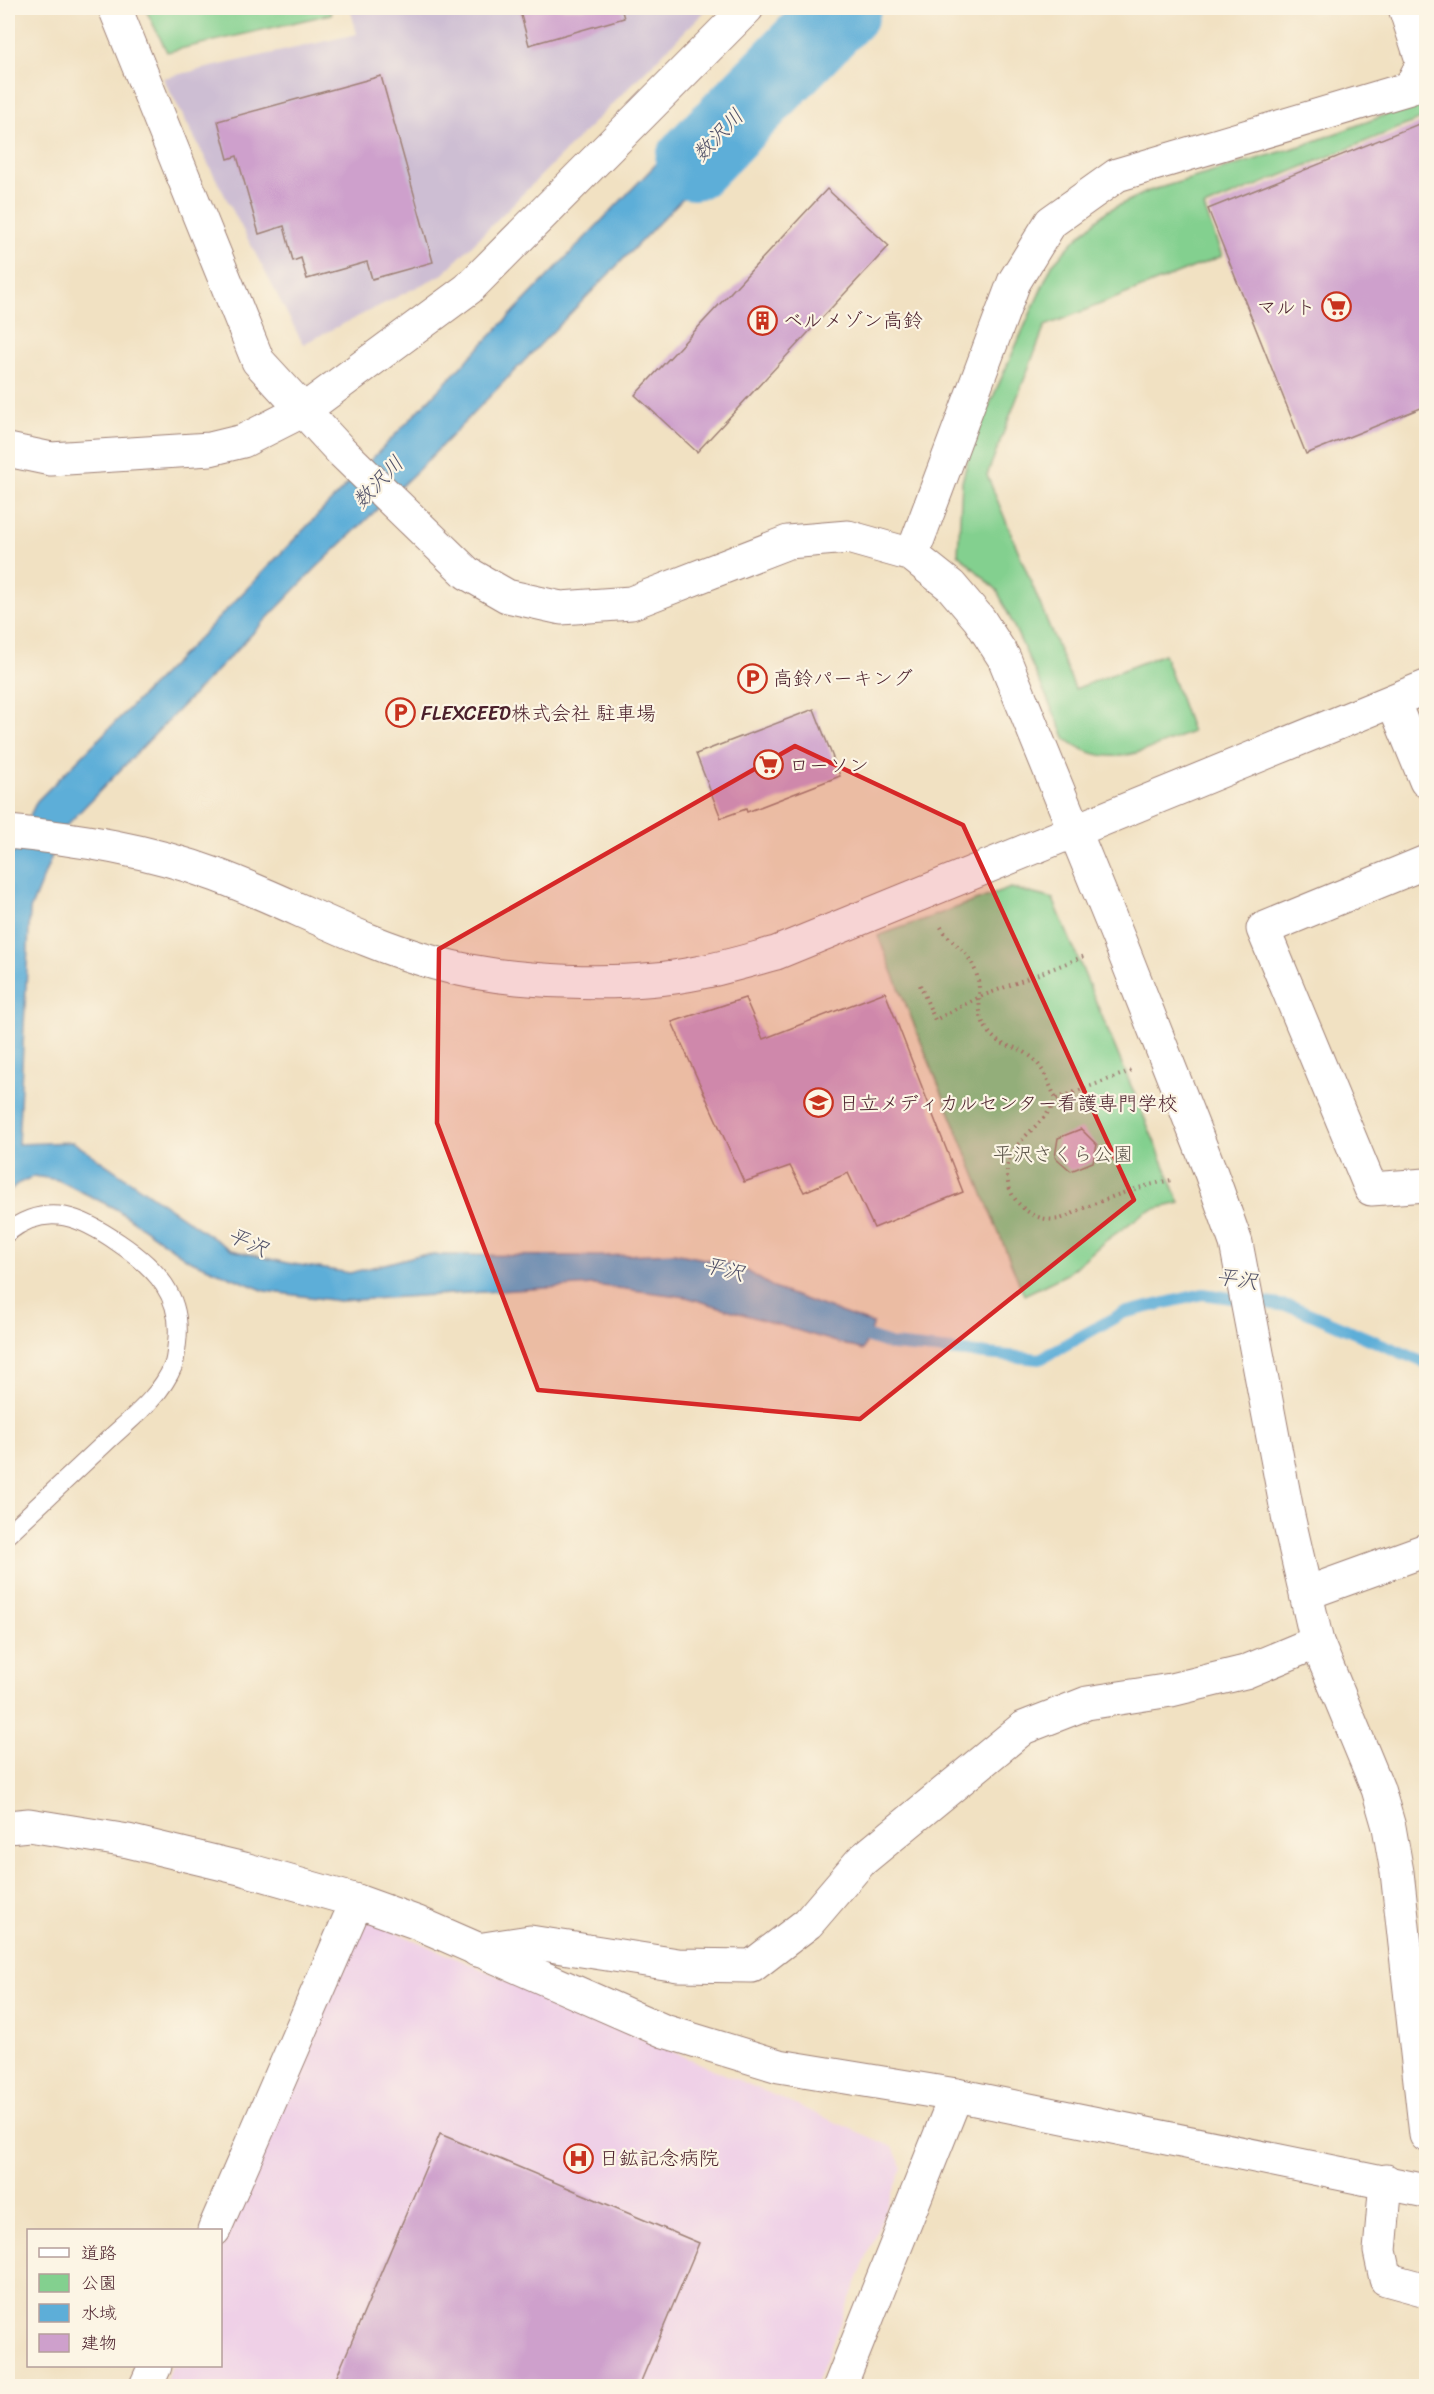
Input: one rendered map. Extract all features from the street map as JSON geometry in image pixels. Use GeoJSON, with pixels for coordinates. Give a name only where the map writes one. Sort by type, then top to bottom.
{"type":"FeatureCollection","features":[{"type":"Feature","properties":{"kind":"street"},"geometry":{"type":"LineString","coordinates":[[115,8],[258,361],[341,452],[467,573],[507,596],[561,608],[631,603],[788,542],[848,537],[912,555],[951,586],[979,619],[1004,658],[1166,1057],[1236,1244],[1244,1275],[1288,1516],[1317,1642],[1378,1789],[1415,1947],[1426,2135]]}},
{"type":"Feature","properties":{"kind":"street"},"geometry":{"type":"LineString","coordinates":[[8,450],[51,459],[210,449],[243,441],[304,410],[468,288],[747,8]]}},
{"type":"Feature","properties":{"kind":"street"},"geometry":{"type":"LineString","coordinates":[[912,555],[1014,282],[1051,222],[1117,175],[1410,88],[1423,63],[1405,8]]}},
{"type":"Feature","properties":{"kind":"street"},"geometry":{"type":"LineString","coordinates":[[8,832],[76,838],[137,851],[216,875],[358,937],[436,964],[518,977],[604,982],[695,974],[776,953],[1426,687]]}},
{"type":"Feature","properties":{"kind":"street"},"geometry":{"type":"LineString","coordinates":[[1394,701],[1426,781]]}},
{"type":"Feature","properties":{"kind":"street"},"geometry":{"type":"LineString","coordinates":[[1426,862],[1263,928],[1371,1189],[1426,1185]]}},
{"type":"Feature","properties":{"kind":"street"},"geometry":{"type":"LineString","coordinates":[[1307,1593],[1426,1550]]}},
{"type":"Feature","properties":{"kind":"street"},"geometry":{"type":"LineString","coordinates":[[477,1950],[530,1942],[678,1965],[752,1966],[808,1923],[861,1861],[1023,1728],[1087,1703],[1171,1690],[1245,1672],[1317,1642]]}},
{"type":"Feature","properties":{"kind":"street"},"geometry":{"type":"LineString","coordinates":[[8,1827],[30,1825],[128,1841],[244,1869],[357,1901],[418,1923],[664,2031],[768,2063],[956,2095],[1426,2190]]}},
{"type":"Feature","properties":{"kind":"street"},"geometry":{"type":"LineString","coordinates":[[214,2229],[357,1901]]}},
{"type":"Feature","properties":{"kind":"street"},"geometry":{"type":"LineString","coordinates":[[840,2386],[956,2095]]}},
{"type":"Feature","properties":{"kind":"street"},"geometry":{"type":"LineString","coordinates":[[1386,2181],[1380,2251],[1386,2279],[1426,2290]]}},
{"type":"Feature","properties":{"kind":"street"},"geometry":{"type":"LineString","coordinates":[[146,2386],[155,2367]]}},
{"type":"Feature","properties":{"kind":"lane"},"geometry":{"type":"LineString","coordinates":[[8,1232],[17,1225],[47,1216],[66,1215],[85,1221],[128,1249],[159,1275],[170,1292],[178,1324],[174,1364],[156,1395],[8,1534]]}},
{"type":"Feature","properties":{"kind":"path"},"geometry":{"type":"LineString","coordinates":[[928,892],[942,931],[960,946],[976,971],[978,1014],[988,1031],[1003,1047],[1025,1052],[1043,1069],[1056,1099],[1052,1109],[1016,1147],[1009,1161],[1007,1176],[1010,1191],[1018,1205],[1030,1214],[1045,1219],[1060,1219],[1124,1192],[1161,1182],[1211,1173]]}},
{"type":"Feature","properties":{"kind":"path"},"geometry":{"type":"LineString","coordinates":[[920,985],[935,1020],[977,998],[1120,942]]}},
{"type":"Feature","properties":{"kind":"path"},"geometry":{"type":"LineString","coordinates":[[1056,1099],[1166,1057]]}},
{"type":"Feature","properties":{"kind":"highlighted area"},"geometry":{"type":"Polygon","coordinates":[[[795,746],[963,825],[1134,1200],[860,1419],[538,1390],[437,1123],[439,949],[795,746]]]}},
{"type":"Feature","properties":{"kind":"shaded area"},"geometry":{"type":"Polygon","coordinates":[[[350,8],[708,8],[443,274],[303,344],[163,78],[357,34],[350,8]]]}},
{"type":"Feature","properties":{"kind":"shaded area","name":"日鉱記念病院"},"geometry":{"type":"Polygon","coordinates":[[[370,1921],[893,2147],[902,2168],[815,2386],[164,2386],[172,2367],[222,2367],[222,2248],[357,1924],[370,1921]]]}},
{"type":"Feature","properties":{"kind":"green space"},"geometry":{"type":"Polygon","coordinates":[[[145,8],[329,8],[331,14],[167,52],[145,8]]]}},
{"type":"Feature","properties":{"kind":"green space"},"geometry":{"type":"Polygon","coordinates":[[[1426,100],[1426,117],[1204,207],[1222,256],[1045,326],[987,475],[1075,689],[1164,654],[1192,732],[1129,755],[1098,755],[1082,749],[1066,739],[997,590],[958,554],[962,482],[972,444],[1052,265],[1107,211],[1149,191],[1304,145],[1426,100]]]}},
{"type":"Feature","properties":{"kind":"green space","name":"平沢さくら公園"},"geometry":{"type":"Polygon","coordinates":[[[1011,888],[1053,899],[1180,1203],[1147,1211],[1104,1242],[1067,1274],[1024,1295],[878,936],[1011,888]]]}},
{"type":"Feature","properties":{"kind":"water"},"geometry":{"type":"Polygon","coordinates":[[[740,77],[785,93],[419,469],[316,568],[63,829],[30,910],[18,1144],[73,1142],[231,1250],[287,1263],[350,1273],[419,1255],[600,1256],[674,1253],[739,1266],[776,1289],[873,1324],[863,1350],[686,1297],[594,1285],[339,1301],[265,1291],[189,1260],[116,1209],[58,1180],[34,1176],[17,1184],[8,1193],[8,861],[37,801],[208,629],[740,77]]]}},
{"type":"Feature","properties":{"kind":"building"},"geometry":{"type":"Polygon","coordinates":[[[519,8],[621,8],[624,18],[529,45],[519,8]]]}},
{"type":"Feature","properties":{"kind":"building"},"geometry":{"type":"Polygon","coordinates":[[[381,76],[433,262],[372,279],[367,262],[307,279],[301,258],[293,261],[284,226],[259,234],[237,156],[228,159],[218,121],[381,76]]]}},
{"type":"Feature","properties":{"kind":"building","name":"マルト"},"geometry":{"type":"Polygon","coordinates":[[[1426,121],[1426,406],[1306,454],[1208,209],[1426,121]]]}},
{"type":"Feature","properties":{"kind":"building","name":"ベルメゾン高鈴"},"geometry":{"type":"Polygon","coordinates":[[[827,189],[889,246],[697,452],[635,395],[827,189]]]}},
{"type":"Feature","properties":{"kind":"building","name":"ローソン"},"geometry":{"type":"Polygon","coordinates":[[[814,709],[840,776],[747,812],[746,809],[721,818],[696,754],[814,709]]]}},
{"type":"Feature","properties":{"kind":"building","name":"日立メディカルセンター看護専門学校"},"geometry":{"type":"Polygon","coordinates":[[[885,992],[963,1192],[874,1228],[848,1173],[804,1192],[790,1166],[744,1182],[672,1022],[745,998],[763,1039],[885,992]]]}},
{"type":"Feature","properties":{"kind":"building"},"geometry":{"type":"Polygon","coordinates":[[[1081,1129],[1097,1145],[1093,1162],[1071,1171],[1055,1157],[1058,1138],[1081,1129]]]}},
{"type":"Feature","properties":{"kind":"building"},"geometry":{"type":"Polygon","coordinates":[[[440,2134],[699,2243],[639,2386],[342,2386],[334,2383],[440,2134]]]}},
{"type":"Feature","properties":{"kind":"waterway","name":"数沢川"},"geometry":{"type":"LineString","coordinates":[[693,162],[843,8]]}},
{"type":"Feature","properties":{"kind":"waterway","name":"平沢"},"geometry":{"type":"LineString","coordinates":[[854,1332],[892,1345],[1040,1359],[1123,1313],[1203,1294],[1294,1307],[1426,1363]]}},
{"type":"Feature","properties":{"kind":"place","name":"マルト"},"geometry":{"type":"Point","coordinates":[1337,307]}},
{"type":"Feature","properties":{"kind":"place","name":"ベルメゾン高鈴"},"geometry":{"type":"Point","coordinates":[762,320]}},
{"type":"Feature","properties":{"kind":"place","name":"高鈴パーキング"},"geometry":{"type":"Point","coordinates":[752,678]}},
{"type":"Feature","properties":{"kind":"place","name":"FLEXCEED株式会社 駐車場"},"geometry":{"type":"Point","coordinates":[400,713]}},
{"type":"Feature","properties":{"kind":"place","name":"ローソン"},"geometry":{"type":"Point","coordinates":[768,765]}},
{"type":"Feature","properties":{"kind":"place","name":"日立メディカルセンター看護専門学校"},"geometry":{"type":"Point","coordinates":[818,1103]}},
{"type":"Feature","properties":{"kind":"place","name":"日鉱記念病院"},"geometry":{"type":"Point","coordinates":[578,2158]}}]}
